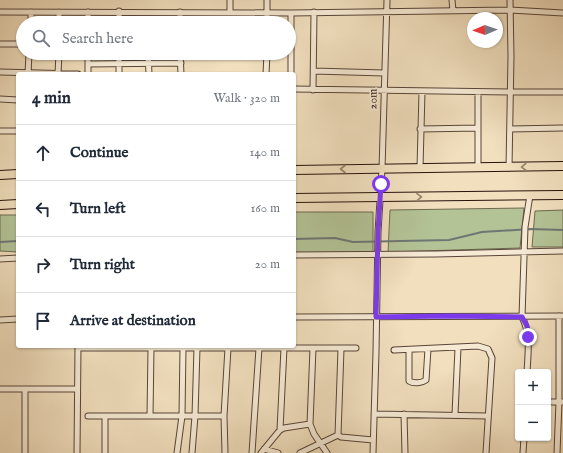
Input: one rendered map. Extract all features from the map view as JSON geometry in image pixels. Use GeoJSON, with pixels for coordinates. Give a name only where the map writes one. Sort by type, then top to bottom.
{"type":"FeatureCollection","features":[{"type":"Feature","properties":{"kind":"main road"},"geometry":{"type":"LineString","coordinates":[[296,170],[563,166]]}},
{"type":"Feature","properties":{"kind":"main road"},"geometry":{"type":"LineString","coordinates":[[0,175],[16,174]]}},
{"type":"Feature","properties":{"kind":"main road"},"geometry":{"type":"LineString","coordinates":[[296,198],[563,195]]}},
{"type":"Feature","properties":{"kind":"main road"},"geometry":{"type":"LineString","coordinates":[[0,205],[16,204]]}},
{"type":"Feature","properties":{"kind":"street"},"geometry":{"type":"LineString","coordinates":[[230,0],[230,12]]}},
{"type":"Feature","properties":{"kind":"street"},"geometry":{"type":"LineString","coordinates":[[267,0],[267,13]]}},
{"type":"Feature","properties":{"kind":"street","name":"20m"},"geometry":{"type":"LineString","coordinates":[[372,453],[378,232],[382,169],[383,91],[387,0]]}},
{"type":"Feature","properties":{"kind":"street"},"geometry":{"type":"LineString","coordinates":[[452,0],[453,11]]}},
{"type":"Feature","properties":{"kind":"street"},"geometry":{"type":"LineString","coordinates":[[509,168],[510,0]]}},
{"type":"Feature","properties":{"kind":"street"},"geometry":{"type":"LineString","coordinates":[[0,12],[119,11],[291,13],[510,10],[563,13]]}},
{"type":"Feature","properties":{"kind":"street"},"geometry":{"type":"LineString","coordinates":[[119,11],[119,16]]}},
{"type":"Feature","properties":{"kind":"street"},"geometry":{"type":"LineString","coordinates":[[314,12],[314,90]]}},
{"type":"Feature","properties":{"kind":"street"},"geometry":{"type":"LineString","coordinates":[[0,44],[16,44]]}},
{"type":"Feature","properties":{"kind":"street"},"geometry":{"type":"LineString","coordinates":[[28,72],[29,60]]}},
{"type":"Feature","properties":{"kind":"street"},"geometry":{"type":"LineString","coordinates":[[58,72],[59,60]]}},
{"type":"Feature","properties":{"kind":"street"},"geometry":{"type":"LineString","coordinates":[[88,60],[88,72]]}},
{"type":"Feature","properties":{"kind":"street"},"geometry":{"type":"LineString","coordinates":[[266,72],[267,60]]}},
{"type":"Feature","properties":{"kind":"street"},"geometry":{"type":"LineString","coordinates":[[291,60],[291,72]]}},
{"type":"Feature","properties":{"kind":"street"},"geometry":{"type":"LineString","coordinates":[[119,63],[119,72]]}},
{"type":"Feature","properties":{"kind":"street"},"geometry":{"type":"LineString","coordinates":[[148,63],[149,72]]}},
{"type":"Feature","properties":{"kind":"street"},"geometry":{"type":"LineString","coordinates":[[88,64],[180,63],[181,72]]}},
{"type":"Feature","properties":{"kind":"street"},"geometry":{"type":"LineString","coordinates":[[314,71],[384,73]]}},
{"type":"Feature","properties":{"kind":"street"},"geometry":{"type":"LineString","coordinates":[[0,72],[16,73]]}},
{"type":"Feature","properties":{"kind":"street"},"geometry":{"type":"LineString","coordinates":[[296,89],[563,92]]}},
{"type":"Feature","properties":{"kind":"street"},"geometry":{"type":"LineString","coordinates":[[420,168],[422,91]]}},
{"type":"Feature","properties":{"kind":"street"},"geometry":{"type":"LineString","coordinates":[[478,92],[478,168]]}},
{"type":"Feature","properties":{"kind":"street"},"geometry":{"type":"LineString","coordinates":[[0,99],[16,100]]}},
{"type":"Feature","properties":{"kind":"street"},"geometry":{"type":"LineString","coordinates":[[420,129],[478,128]]}},
{"type":"Feature","properties":{"kind":"street"},"geometry":{"type":"LineString","coordinates":[[510,129],[563,128]]}},
{"type":"Feature","properties":{"kind":"street"},"geometry":{"type":"LineString","coordinates":[[0,131],[16,131]]}},
{"type":"Feature","properties":{"kind":"street"},"geometry":{"type":"LineString","coordinates":[[527,369],[527,326],[522,317],[525,227],[530,195]]}},
{"type":"Feature","properties":{"kind":"street"},"geometry":{"type":"LineString","coordinates":[[296,255],[563,251]]}},
{"type":"Feature","properties":{"kind":"street"},"geometry":{"type":"LineString","coordinates":[[0,259],[16,258]]}},
{"type":"Feature","properties":{"kind":"street"},"geometry":{"type":"LineString","coordinates":[[296,317],[561,316],[560,440],[557,453]]}},
{"type":"Feature","properties":{"kind":"street"},"geometry":{"type":"LineString","coordinates":[[0,320],[16,319]]}},
{"type":"Feature","properties":{"kind":"street"},"geometry":{"type":"LineString","coordinates":[[394,350],[478,346],[488,349],[492,358],[486,453]]}},
{"type":"Feature","properties":{"kind":"street"},"geometry":{"type":"LineString","coordinates":[[77,453],[78,348]]}},
{"type":"Feature","properties":{"kind":"street"},"geometry":{"type":"LineString","coordinates":[[150,416],[151,348],[356,348]]}},
{"type":"Feature","properties":{"kind":"street"},"geometry":{"type":"LineString","coordinates":[[177,453],[182,416],[183,348]]}},
{"type":"Feature","properties":{"kind":"street"},"geometry":{"type":"LineString","coordinates":[[192,453],[195,416],[197,348]]}},
{"type":"Feature","properties":{"kind":"street"},"geometry":{"type":"LineString","coordinates":[[226,453],[224,416],[228,348]]}},
{"type":"Feature","properties":{"kind":"street"},"geometry":{"type":"LineString","coordinates":[[252,453],[259,348]]}},
{"type":"Feature","properties":{"kind":"street"},"geometry":{"type":"LineString","coordinates":[[280,430],[284,348]]}},
{"type":"Feature","properties":{"kind":"street"},"geometry":{"type":"LineString","coordinates":[[313,348],[310,424],[314,434],[327,453]]}},
{"type":"Feature","properties":{"kind":"street"},"geometry":{"type":"LineString","coordinates":[[455,414],[458,348]]}},
{"type":"Feature","properties":{"kind":"street"},"geometry":{"type":"LineString","coordinates":[[338,435],[341,349]]}},
{"type":"Feature","properties":{"kind":"street"},"geometry":{"type":"LineString","coordinates":[[409,350],[409,381],[423,382],[426,380],[428,349]]}},
{"type":"Feature","properties":{"kind":"street"},"geometry":{"type":"LineString","coordinates":[[0,389],[78,389]]}},
{"type":"Feature","properties":{"kind":"street"},"geometry":{"type":"LineString","coordinates":[[25,389],[25,453]]}},
{"type":"Feature","properties":{"kind":"street"},"geometry":{"type":"LineString","coordinates":[[374,414],[455,414],[488,416]]}},
{"type":"Feature","properties":{"kind":"street"},"geometry":{"type":"LineString","coordinates":[[404,414],[405,453]]}},
{"type":"Feature","properties":{"kind":"street"},"geometry":{"type":"LineString","coordinates":[[88,416],[224,416]]}},
{"type":"Feature","properties":{"kind":"street"},"geometry":{"type":"LineString","coordinates":[[105,416],[105,453]]}},
{"type":"Feature","properties":{"kind":"street"},"geometry":{"type":"LineString","coordinates":[[262,451],[280,430],[310,424]]}},
{"type":"Feature","properties":{"kind":"street"},"geometry":{"type":"LineString","coordinates":[[300,453],[338,435],[341,437],[373,440]]}},
{"type":"Feature","properties":{"kind":"street"},"geometry":{"type":"LineString","coordinates":[[523,453],[524,441]]}},
{"type":"Feature","properties":{"kind":"street"},"geometry":{"type":"LineString","coordinates":[[262,451],[278,453]]}},
{"type":"Feature","properties":{"kind":"green space"},"geometry":{"type":"Polygon","coordinates":[[[524,208],[520,248],[388,252],[390,210],[524,208]]]}},
{"type":"Feature","properties":{"kind":"green space"},"geometry":{"type":"Polygon","coordinates":[[[563,210],[563,247],[532,247],[535,211],[563,210]]]}},
{"type":"Feature","properties":{"kind":"green space"},"geometry":{"type":"Polygon","coordinates":[[[296,212],[373,212],[373,253],[296,253],[296,212]]]}},
{"type":"Feature","properties":{"kind":"green space"},"geometry":{"type":"Polygon","coordinates":[[[0,215],[16,215],[16,252],[0,251],[0,215]]]}},
{"type":"Feature","properties":{"kind":"waterway"},"geometry":{"type":"LineString","coordinates":[[296,239],[335,238],[353,242],[449,240],[482,232],[531,229],[563,230]]}},
{"type":"Feature","properties":{"kind":"waterway"},"geometry":{"type":"LineString","coordinates":[[0,242],[16,241]]}},
{"type":"Feature","properties":{"kind":"route"},"geometry":{"type":"LineString","coordinates":[[381,184],[376,317],[522,317],[527,326],[528,337]]}}]}
